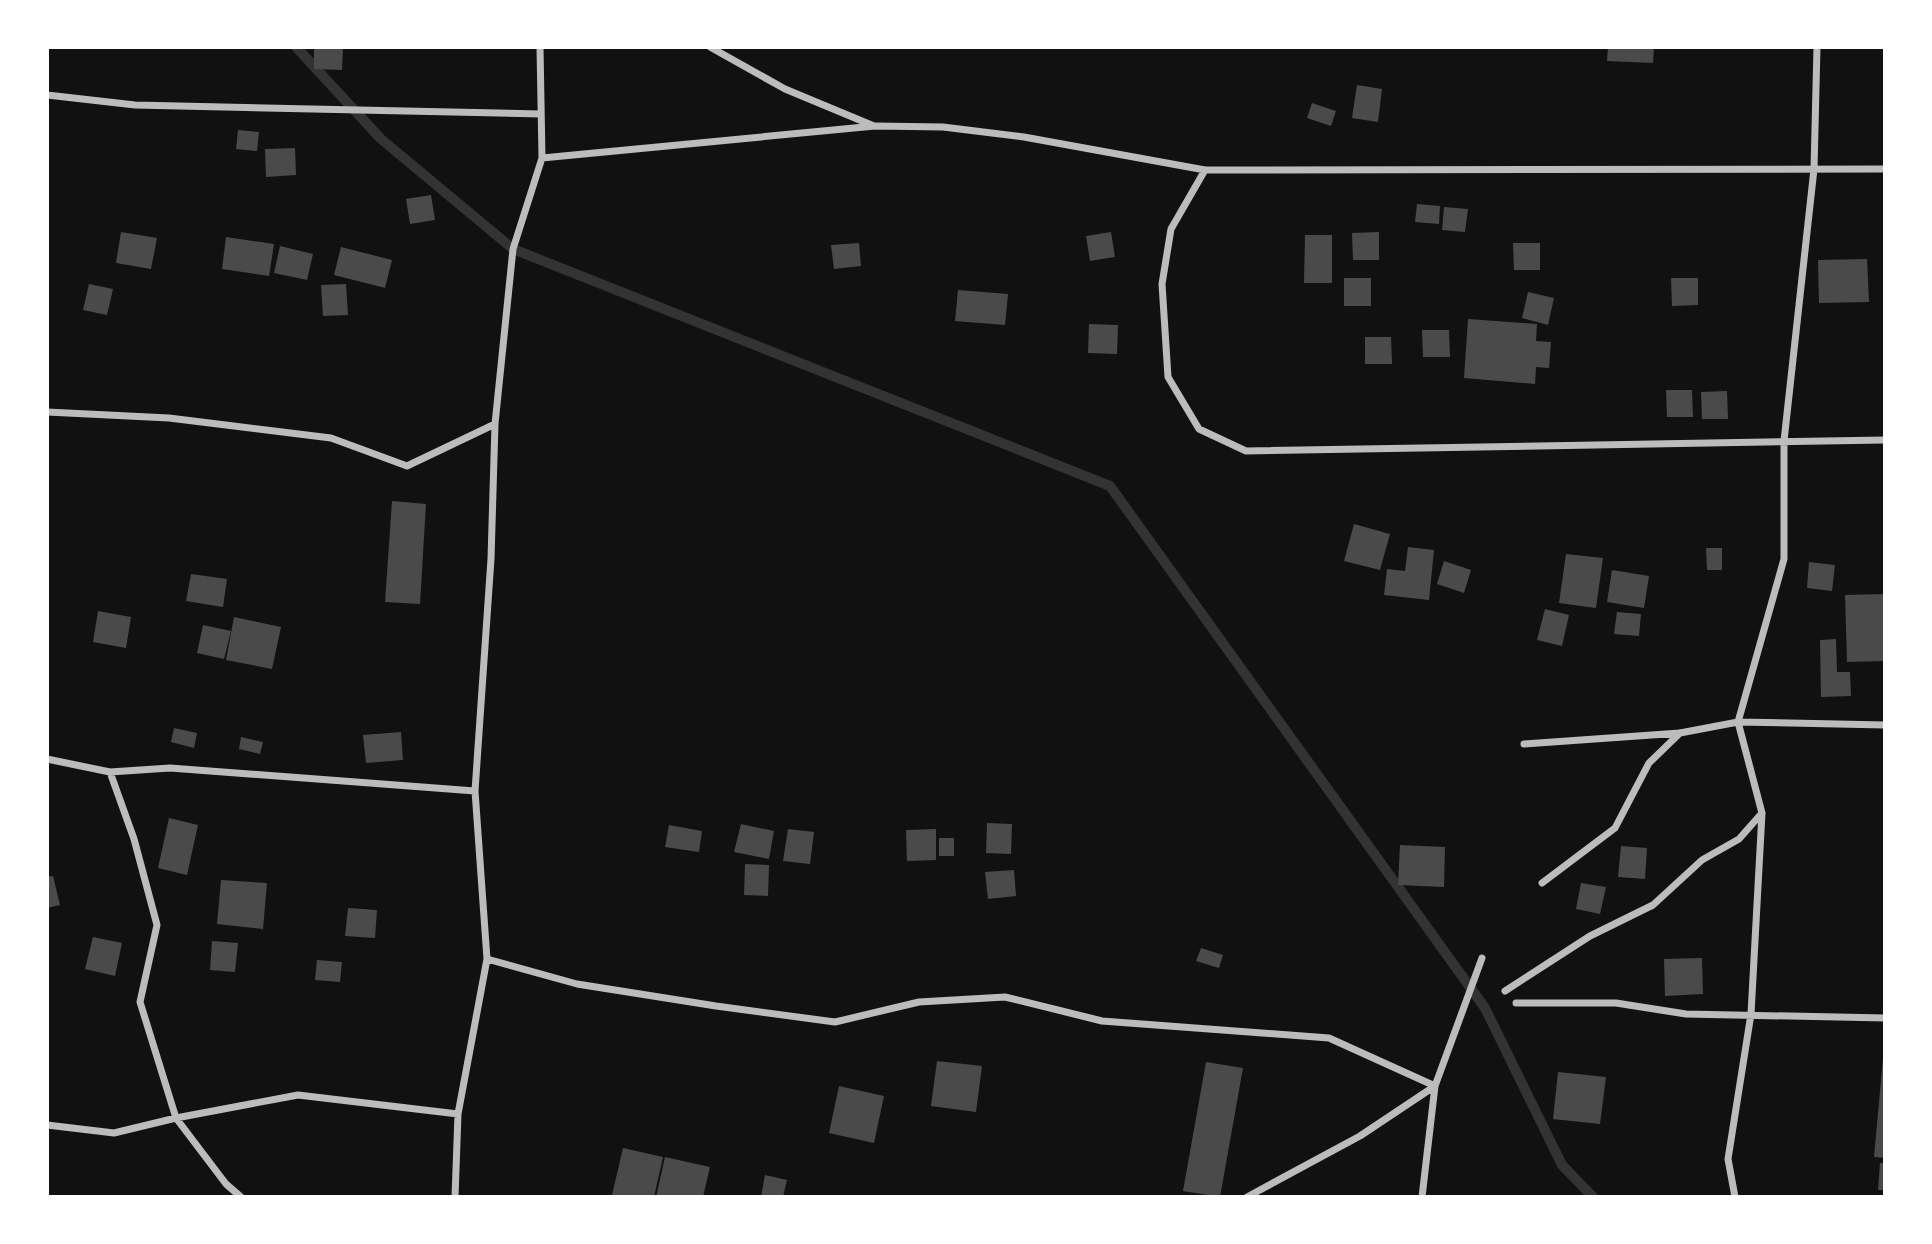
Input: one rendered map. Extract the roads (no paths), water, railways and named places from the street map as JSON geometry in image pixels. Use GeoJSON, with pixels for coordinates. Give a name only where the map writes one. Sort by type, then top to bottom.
{"type":"FeatureCollection","features":[{"type":"Feature","properties":{"kind":"street"},"geometry":{"type":"LineString","coordinates":[[456,1197],[458,1114],[487,959],[475,791],[491,559],[495,424],[513,249],[542,158],[540,47]]}},
{"type":"Feature","properties":{"kind":"street"},"geometry":{"type":"LineString","coordinates":[[710,47],[785,89],[875,126]]}},
{"type":"Feature","properties":{"kind":"street"},"geometry":{"type":"LineString","coordinates":[[1735,1197],[1728,1159],[1751,1014],[1762,813],[1738,722],[1784,559],[1784,441],[1814,169],[1817,47]]}},
{"type":"Feature","properties":{"kind":"street"},"geometry":{"type":"LineString","coordinates":[[47,95],[135,105],[541,114]]}},
{"type":"Feature","properties":{"kind":"street"},"geometry":{"type":"LineString","coordinates":[[542,158],[875,126],[943,127],[1024,137],[1205,170],[1885,169]]}},
{"type":"Feature","properties":{"kind":"street"},"geometry":{"type":"LineString","coordinates":[[1205,170],[1171,229],[1162,284],[1168,377],[1199,429],[1246,451],[1885,440]]}},
{"type":"Feature","properties":{"kind":"street"},"geometry":{"type":"LineString","coordinates":[[47,412],[169,418],[331,438],[407,466],[495,424]]}},
{"type":"Feature","properties":{"kind":"street"},"geometry":{"type":"LineString","coordinates":[[1524,744],[1680,733],[1738,722],[1885,725]]}},
{"type":"Feature","properties":{"kind":"street"},"geometry":{"type":"LineString","coordinates":[[1542,883],[1615,828],[1649,763],[1680,733]]}},
{"type":"Feature","properties":{"kind":"street"},"geometry":{"type":"LineString","coordinates":[[47,759],[110,772],[170,768],[475,791]]}},
{"type":"Feature","properties":{"kind":"street"},"geometry":{"type":"LineString","coordinates":[[110,772],[134,839],[157,925],[140,1002],[176,1118],[226,1184],[241,1197]]}},
{"type":"Feature","properties":{"kind":"street"},"geometry":{"type":"LineString","coordinates":[[1505,991],[1590,936],[1653,905],[1702,860],[1739,839],[1762,813]]}},
{"type":"Feature","properties":{"kind":"street"},"geometry":{"type":"LineString","coordinates":[[1422,1197],[1435,1086],[1482,958]]}},
{"type":"Feature","properties":{"kind":"street"},"geometry":{"type":"LineString","coordinates":[[487,959],[577,984],[835,1022],[919,1002],[1005,997],[1102,1021],[1329,1038],[1435,1086]]}},
{"type":"Feature","properties":{"kind":"street"},"geometry":{"type":"LineString","coordinates":[[1516,1003],[1616,1003],[1686,1014],[1885,1018]]}},
{"type":"Feature","properties":{"kind":"street"},"geometry":{"type":"LineString","coordinates":[[1247,1197],[1360,1136],[1435,1086]]}},
{"type":"Feature","properties":{"kind":"street"},"geometry":{"type":"LineString","coordinates":[[48,1127],[114,1133],[176,1118],[298,1095],[458,1114]]}},
{"type":"Feature","properties":{"kind":"waterway"},"geometry":{"type":"LineString","coordinates":[[296,47],[381,139],[513,249],[1110,486],[1485,1008],[1562,1165],[1593,1197]]}}]}
